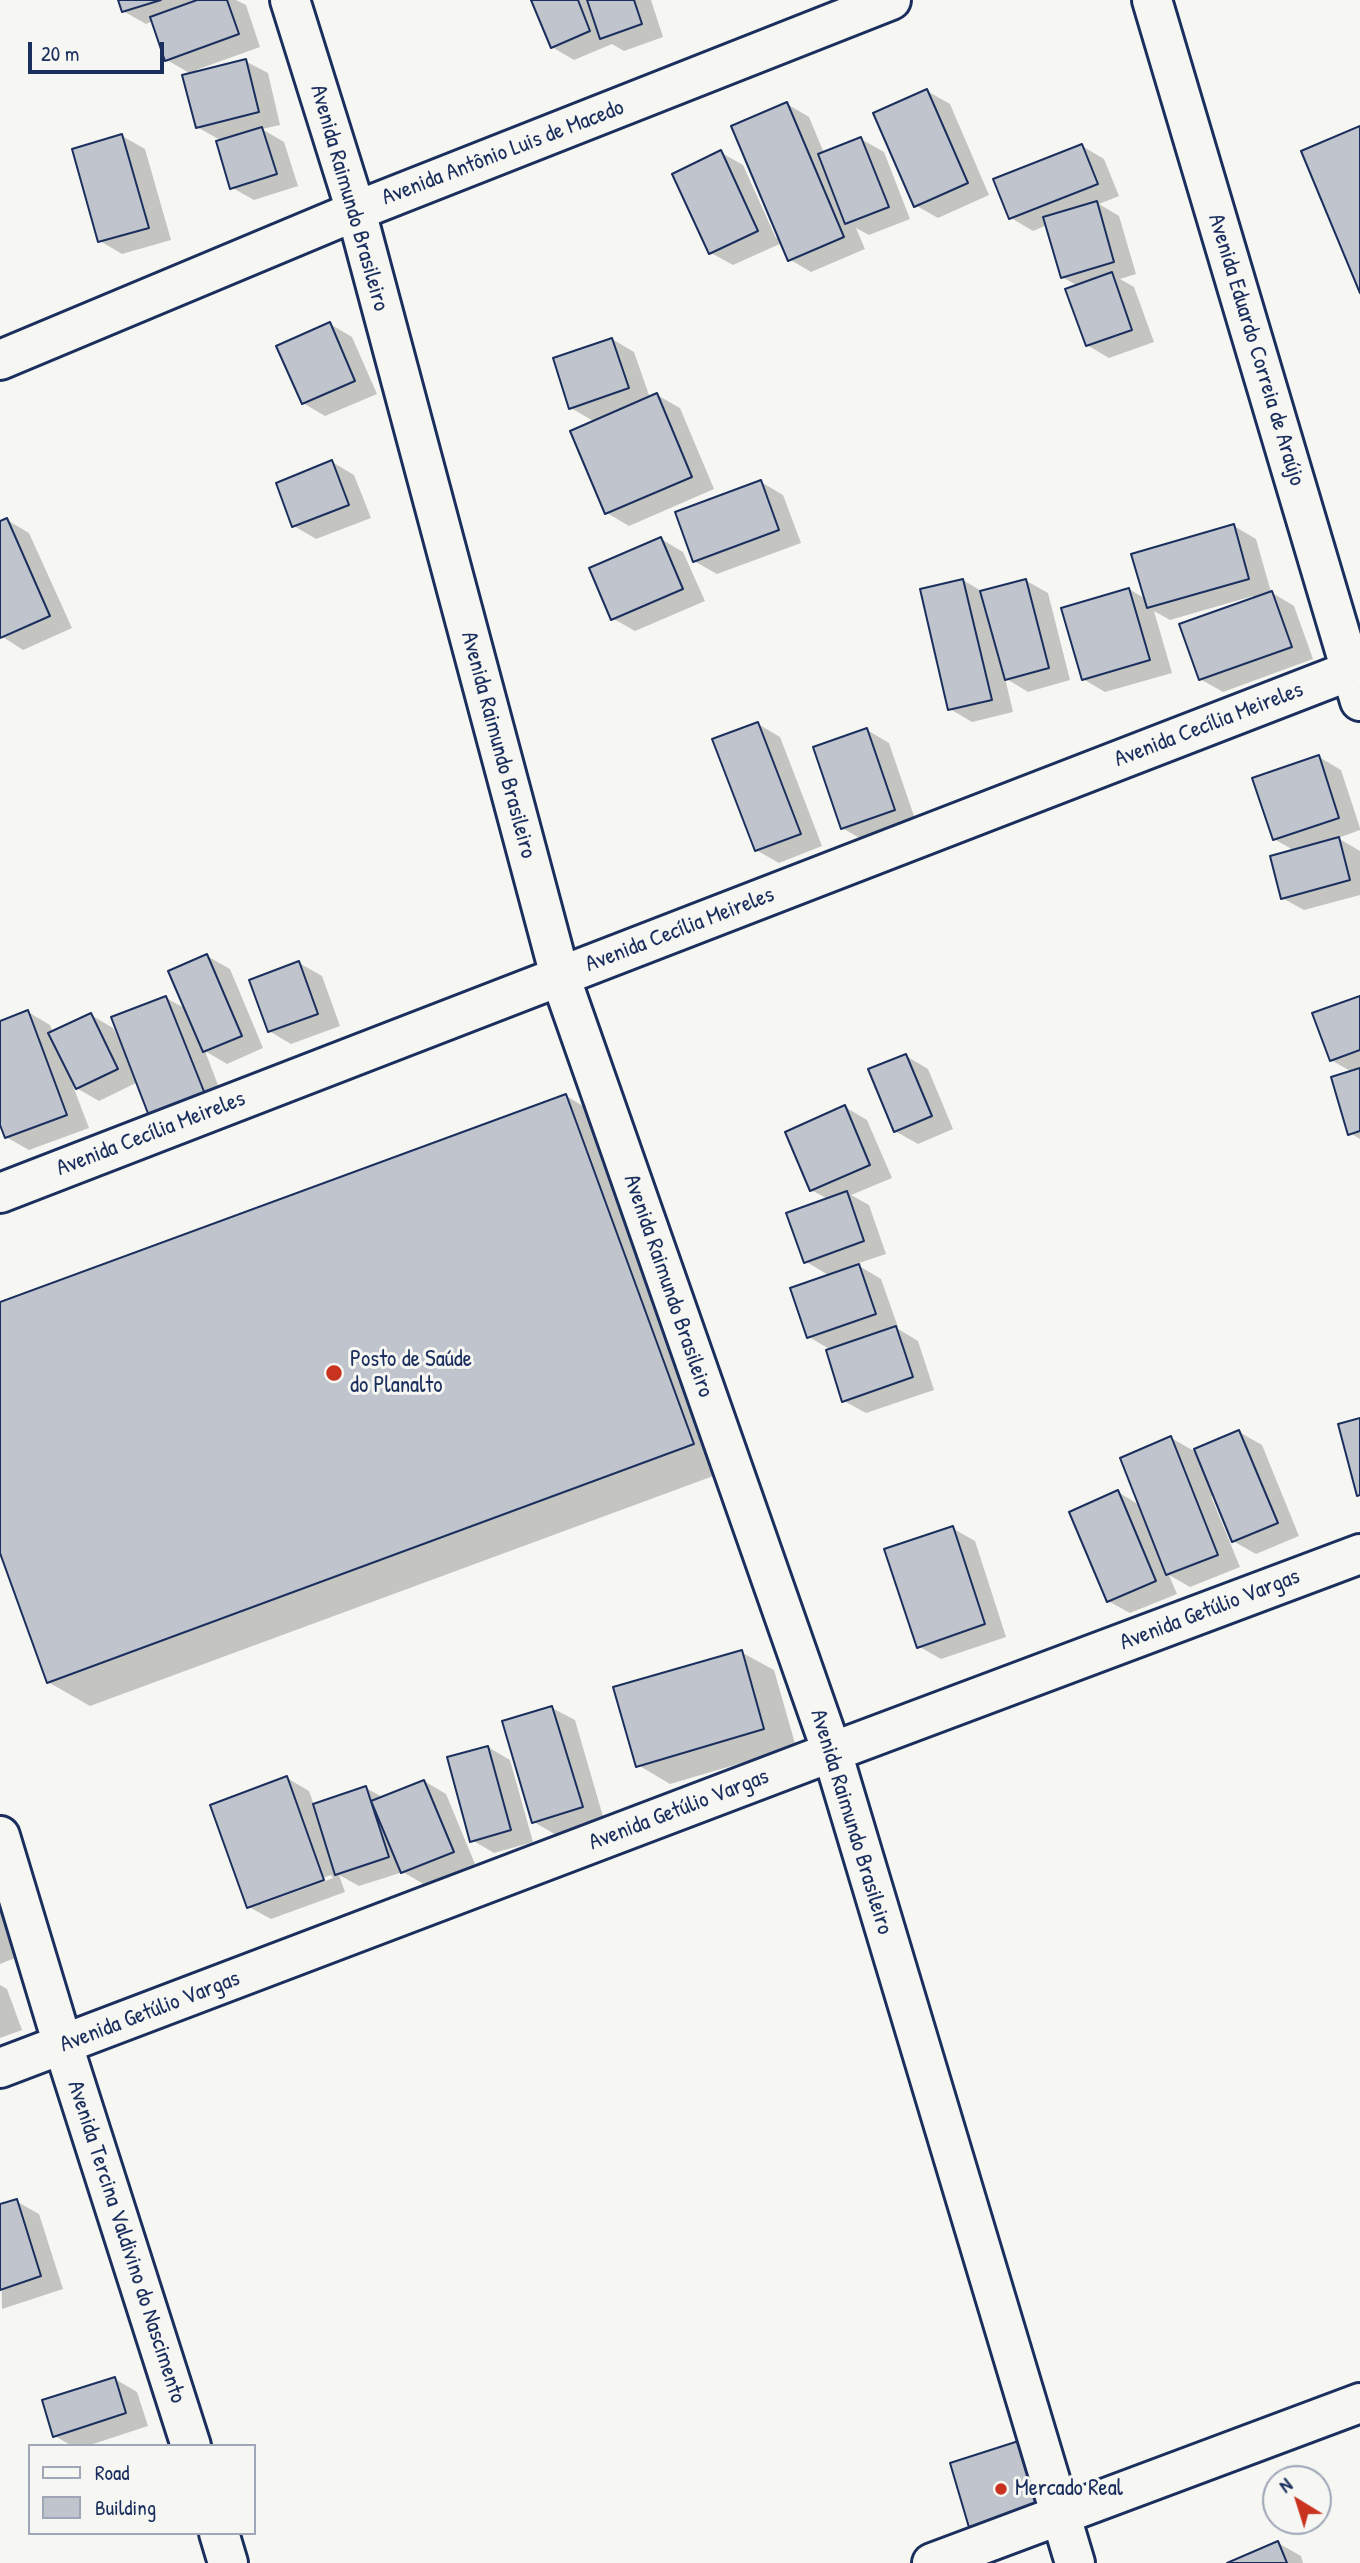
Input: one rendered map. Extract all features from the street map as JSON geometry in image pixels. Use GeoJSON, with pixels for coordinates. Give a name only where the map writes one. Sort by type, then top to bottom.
{"type":"FeatureCollection","features":[{"type":"Feature","properties":{"kind":"street","name":"Avenida Raimundo Brasileiro"},"geometry":{"type":"LineString","coordinates":[[290,0],[356,211],[560,976],[832,1752],[1075,2563]]}},
{"type":"Feature","properties":{"kind":"street","name":"Avenida Antônio Luis de Macedo"},"geometry":{"type":"LineString","coordinates":[[0,360],[356,211],[891,0]]}},
{"type":"Feature","properties":{"kind":"street","name":"Avenida Eduardo Correia de Araújo"},"geometry":{"type":"LineString","coordinates":[[1152,0],[1357,679]]}},
{"type":"Feature","properties":{"kind":"street","name":"Avenida Cecília Meireles"},"geometry":{"type":"LineString","coordinates":[[0,1193],[560,976],[1357,679]]}},
{"type":"Feature","properties":{"kind":"street","name":"Avenida Getúlio Vargas"},"geometry":{"type":"LineString","coordinates":[[0,2068],[1360,1554]]}},
{"type":"Feature","properties":{"kind":"street","name":"Avenida Tercina Valdivino do Nascimento"},"geometry":{"type":"LineString","coordinates":[[0,1836],[63,2045],[190,2444]]}},
{"type":"Feature","properties":{"kind":"street"},"geometry":{"type":"LineString","coordinates":[[932,2563],[1360,2403]]}},
{"type":"Feature","properties":{"kind":"street"},"geometry":{"type":"LineString","coordinates":[[220,2535],[228,2563]]}},
{"type":"Feature","properties":{"kind":"building"},"geometry":{"type":"Polygon","coordinates":[[[118,0],[161,0],[122,12],[118,0]]]}},
{"type":"Feature","properties":{"kind":"building"},"geometry":{"type":"Polygon","coordinates":[[[197,0],[227,0],[239,34],[165,61],[150,17],[197,0]]]}},
{"type":"Feature","properties":{"kind":"building"},"geometry":{"type":"Polygon","coordinates":[[[531,0],[578,0],[590,31],[551,48],[531,0]]]}},
{"type":"Feature","properties":{"kind":"building"},"geometry":{"type":"Polygon","coordinates":[[[587,0],[634,0],[642,24],[600,39],[587,0]]]}},
{"type":"Feature","properties":{"kind":"building"},"geometry":{"type":"Polygon","coordinates":[[[246,59],[259,112],[196,128],[182,75],[246,59]]]}},
{"type":"Feature","properties":{"kind":"building"},"geometry":{"type":"Polygon","coordinates":[[[927,89],[968,183],[914,207],[873,113],[927,89]]]}},
{"type":"Feature","properties":{"kind":"building"},"geometry":{"type":"Polygon","coordinates":[[[787,102],[844,237],[788,261],[731,126],[787,102]]]}},
{"type":"Feature","properties":{"kind":"building"},"geometry":{"type":"Polygon","coordinates":[[[1360,126],[1360,293],[1301,151],[1360,126]]]}},
{"type":"Feature","properties":{"kind":"building"},"geometry":{"type":"Polygon","coordinates":[[[262,127],[277,174],[230,189],[216,141],[262,127]]]}},
{"type":"Feature","properties":{"kind":"building"},"geometry":{"type":"Polygon","coordinates":[[[122,134],[149,228],[98,242],[72,149],[122,134]]]}},
{"type":"Feature","properties":{"kind":"building"},"geometry":{"type":"Polygon","coordinates":[[[861,137],[889,207],[845,224],[818,154],[861,137]]]}},
{"type":"Feature","properties":{"kind":"building"},"geometry":{"type":"Polygon","coordinates":[[[1082,144],[1098,184],[1009,219],[993,179],[1082,144]]]}},
{"type":"Feature","properties":{"kind":"building"},"geometry":{"type":"Polygon","coordinates":[[[721,150],[758,231],[709,254],[672,174],[721,150]]]}},
{"type":"Feature","properties":{"kind":"building"},"geometry":{"type":"Polygon","coordinates":[[[1097,201],[1114,262],[1061,278],[1043,217],[1097,201]]]}},
{"type":"Feature","properties":{"kind":"building"},"geometry":{"type":"Polygon","coordinates":[[[1112,272],[1132,330],[1086,346],[1065,289],[1112,272]]]}},
{"type":"Feature","properties":{"kind":"building"},"geometry":{"type":"Polygon","coordinates":[[[330,322],[355,381],[302,404],[276,346],[330,322]]]}},
{"type":"Feature","properties":{"kind":"building"},"geometry":{"type":"Polygon","coordinates":[[[612,338],[629,388],[569,409],[553,358],[612,338]]]}},
{"type":"Feature","properties":{"kind":"building"},"geometry":{"type":"Polygon","coordinates":[[[657,393],[692,477],[605,514],[570,431],[657,393]]]}},
{"type":"Feature","properties":{"kind":"building"},"geometry":{"type":"Polygon","coordinates":[[[332,460],[349,505],[292,527],[276,483],[332,460]]]}},
{"type":"Feature","properties":{"kind":"building"},"geometry":{"type":"Polygon","coordinates":[[[761,480],[779,530],[693,562],[675,512],[761,480]]]}},
{"type":"Feature","properties":{"kind":"building"},"geometry":{"type":"Polygon","coordinates":[[[7,518],[50,616],[0,638],[0,521],[7,518]]]}},
{"type":"Feature","properties":{"kind":"building"},"geometry":{"type":"Polygon","coordinates":[[[1234,524],[1249,579],[1147,608],[1131,554],[1234,524]]]}},
{"type":"Feature","properties":{"kind":"building"},"geometry":{"type":"Polygon","coordinates":[[[661,537],[683,589],[611,620],[589,568],[661,537]]]}},
{"type":"Feature","properties":{"kind":"building"},"geometry":{"type":"Polygon","coordinates":[[[963,579],[992,700],[948,710],[920,589],[963,579]]]}},
{"type":"Feature","properties":{"kind":"building"},"geometry":{"type":"Polygon","coordinates":[[[1026,579],[1049,668],[1005,680],[980,591],[1026,579]]]}},
{"type":"Feature","properties":{"kind":"building"},"geometry":{"type":"Polygon","coordinates":[[[1129,588],[1150,660],[1082,680],[1061,608],[1129,588]]]}},
{"type":"Feature","properties":{"kind":"building"},"geometry":{"type":"Polygon","coordinates":[[[1272,591],[1292,647],[1199,680],[1179,624],[1272,591]]]}},
{"type":"Feature","properties":{"kind":"building"},"geometry":{"type":"Polygon","coordinates":[[[758,722],[801,834],[755,851],[712,739],[758,722]]]}},
{"type":"Feature","properties":{"kind":"building"},"geometry":{"type":"Polygon","coordinates":[[[867,728],[895,810],[841,829],[813,747],[867,728]]]}},
{"type":"Feature","properties":{"kind":"building"},"geometry":{"type":"Polygon","coordinates":[[[1319,755],[1339,818],[1273,840],[1252,778],[1319,755]]]}},
{"type":"Feature","properties":{"kind":"building"},"geometry":{"type":"Polygon","coordinates":[[[1339,837],[1350,880],[1281,899],[1270,856],[1339,837]]]}},
{"type":"Feature","properties":{"kind":"building"},"geometry":{"type":"Polygon","coordinates":[[[207,954],[242,1036],[203,1052],[168,971],[207,954]]]}},
{"type":"Feature","properties":{"kind":"building"},"geometry":{"type":"Polygon","coordinates":[[[299,961],[318,1014],[268,1032],[249,980],[299,961]]]}},
{"type":"Feature","properties":{"kind":"building"},"geometry":{"type":"Polygon","coordinates":[[[166,996],[205,1094],[149,1116],[111,1017],[166,996]]]}},
{"type":"Feature","properties":{"kind":"building"},"geometry":{"type":"Polygon","coordinates":[[[1360,996],[1360,1050],[1330,1061],[1312,1013],[1360,996]]]}},
{"type":"Feature","properties":{"kind":"building"},"geometry":{"type":"Polygon","coordinates":[[[28,1010],[67,1115],[5,1138],[0,1125],[0,1021],[28,1010]]]}},
{"type":"Feature","properties":{"kind":"building"},"geometry":{"type":"Polygon","coordinates":[[[91,1013],[118,1069],[76,1089],[48,1033],[91,1013]]]}},
{"type":"Feature","properties":{"kind":"building"},"geometry":{"type":"Polygon","coordinates":[[[906,1054],[932,1116],[894,1132],[868,1069],[906,1054]]]}},
{"type":"Feature","properties":{"kind":"building"},"geometry":{"type":"Polygon","coordinates":[[[1360,1068],[1360,1131],[1348,1135],[1331,1077],[1360,1068]]]}},
{"type":"Feature","properties":{"kind":"building","name":"Posto de Saúde do Planalto"},"geometry":{"type":"Polygon","coordinates":[[[566,1094],[694,1444],[47,1683],[0,1553],[0,1302],[566,1094]]]}},
{"type":"Feature","properties":{"kind":"building"},"geometry":{"type":"Polygon","coordinates":[[[845,1105],[870,1165],[810,1191],[785,1132],[845,1105]]]}},
{"type":"Feature","properties":{"kind":"building"},"geometry":{"type":"Polygon","coordinates":[[[847,1191],[864,1241],[804,1263],[786,1213],[847,1191]]]}},
{"type":"Feature","properties":{"kind":"building"},"geometry":{"type":"Polygon","coordinates":[[[859,1264],[876,1314],[807,1338],[790,1288],[859,1264]]]}},
{"type":"Feature","properties":{"kind":"building"},"geometry":{"type":"Polygon","coordinates":[[[896,1326],[913,1377],[842,1402],[826,1350],[896,1326]]]}},
{"type":"Feature","properties":{"kind":"building"},"geometry":{"type":"Polygon","coordinates":[[[1360,1418],[1360,1495],[1357,1496],[1338,1424],[1360,1418]]]}},
{"type":"Feature","properties":{"kind":"building"},"geometry":{"type":"Polygon","coordinates":[[[1239,1430],[1278,1523],[1232,1542],[1194,1449],[1239,1430]]]}},
{"type":"Feature","properties":{"kind":"building"},"geometry":{"type":"Polygon","coordinates":[[[1171,1436],[1218,1555],[1166,1575],[1120,1458],[1171,1436]]]}},
{"type":"Feature","properties":{"kind":"building"},"geometry":{"type":"Polygon","coordinates":[[[1118,1490],[1156,1581],[1107,1602],[1069,1512],[1118,1490]]]}},
{"type":"Feature","properties":{"kind":"building"},"geometry":{"type":"Polygon","coordinates":[[[953,1526],[985,1624],[917,1648],[884,1549],[953,1526]]]}},
{"type":"Feature","properties":{"kind":"building"},"geometry":{"type":"Polygon","coordinates":[[[742,1650],[764,1729],[636,1767],[613,1687],[742,1650]]]}},
{"type":"Feature","properties":{"kind":"building"},"geometry":{"type":"Polygon","coordinates":[[[552,1706],[583,1807],[532,1823],[502,1721],[552,1706]]]}},
{"type":"Feature","properties":{"kind":"building"},"geometry":{"type":"Polygon","coordinates":[[[488,1746],[511,1830],[470,1842],[447,1757],[488,1746]]]}},
{"type":"Feature","properties":{"kind":"building"},"geometry":{"type":"Polygon","coordinates":[[[287,1776],[324,1880],[247,1908],[210,1805],[287,1776]]]}},
{"type":"Feature","properties":{"kind":"building"},"geometry":{"type":"Polygon","coordinates":[[[424,1780],[454,1852],[401,1873],[371,1801],[424,1780]]]}},
{"type":"Feature","properties":{"kind":"building"},"geometry":{"type":"Polygon","coordinates":[[[366,1786],[389,1857],[335,1875],[313,1804],[366,1786]]]}},
{"type":"Feature","properties":{"kind":"building"},"geometry":{"type":"Polygon","coordinates":[[[17,2199],[41,2276],[0,2290],[0,2204],[17,2199]]]}},
{"type":"Feature","properties":{"kind":"building"},"geometry":{"type":"Polygon","coordinates":[[[115,2377],[126,2413],[53,2437],[42,2400],[115,2377]]]}},
{"type":"Feature","properties":{"kind":"building","name":"Mercado Real"},"geometry":{"type":"Polygon","coordinates":[[[1028,2438],[1052,2516],[973,2541],[950,2463],[1028,2438]]]}},
{"type":"Feature","properties":{"kind":"building"},"geometry":{"type":"Polygon","coordinates":[[[1278,2541],[1287,2563],[1227,2563],[1278,2541]]]}},
{"type":"Feature","properties":{"kind":"place","name":"Posto de Saúde do Planalto"},"geometry":{"type":"Point","coordinates":[334,1373]}},
{"type":"Feature","properties":{"kind":"place","name":"Mercado Real"},"geometry":{"type":"Point","coordinates":[1001,2489]}}]}
